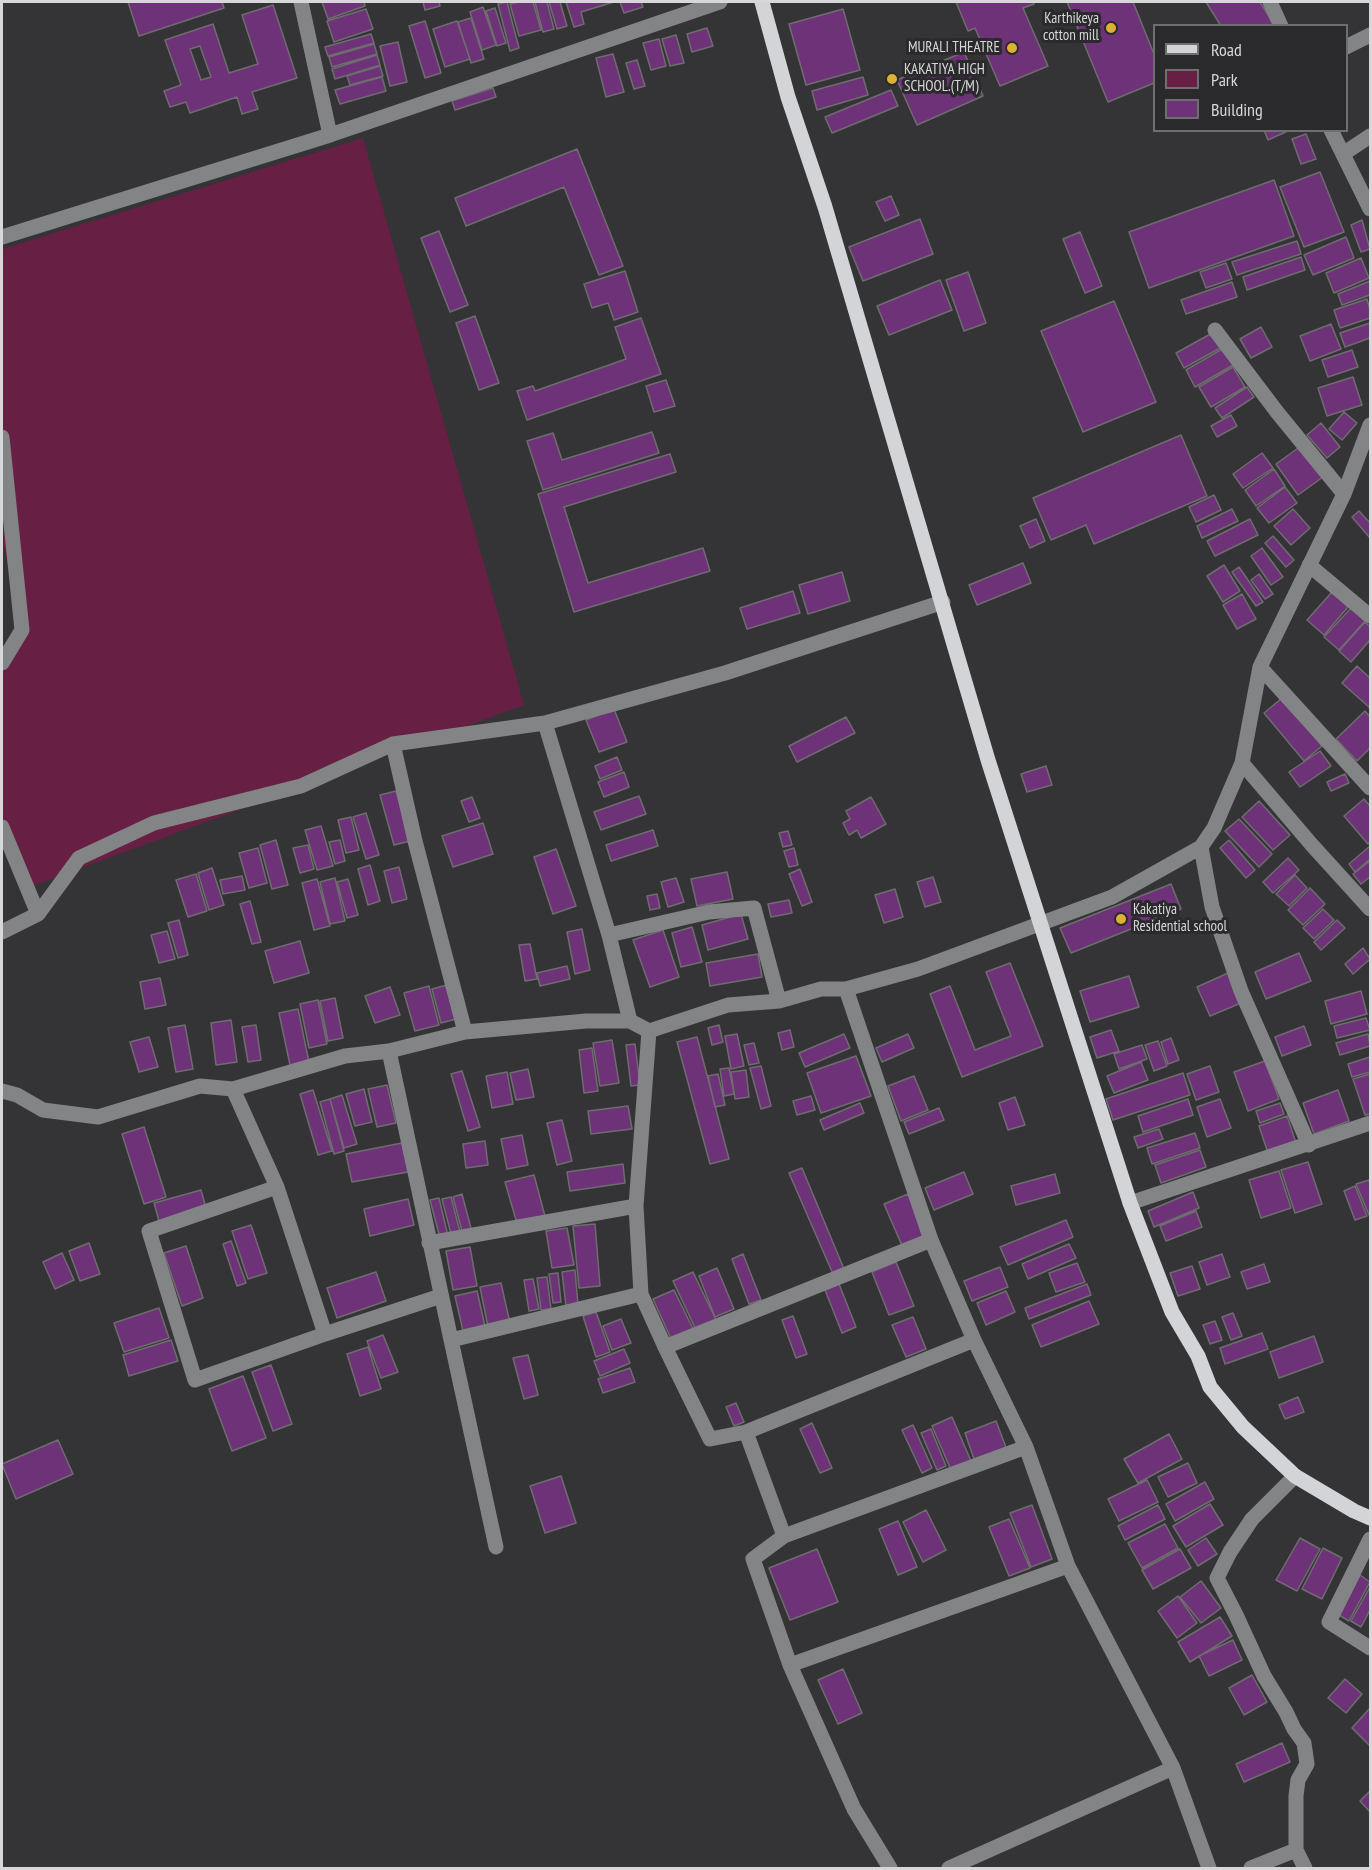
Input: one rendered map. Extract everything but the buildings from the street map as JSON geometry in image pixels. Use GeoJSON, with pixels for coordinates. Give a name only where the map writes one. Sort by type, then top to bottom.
{"type":"FeatureCollection","features":[{"type":"Feature","properties":{"kind":"main road"},"geometry":{"type":"LineString","coordinates":[[762,2],[788,97],[825,207],[988,760],[1130,1203],[1172,1312],[1198,1356],[1210,1387],[1243,1427],[1295,1476],[1371,1518]]}},
{"type":"Feature","properties":{"kind":"street"},"geometry":{"type":"LineString","coordinates":[[301,2],[330,135]]}},
{"type":"Feature","properties":{"kind":"street"},"geometry":{"type":"LineString","coordinates":[[2,237],[330,135],[720,2]]}},
{"type":"Feature","properties":{"kind":"street"},"geometry":{"type":"LineString","coordinates":[[1270,2],[1280,24]]}},
{"type":"Feature","properties":{"kind":"street"},"geometry":{"type":"LineString","coordinates":[[1348,46],[1371,35]]}},
{"type":"Feature","properties":{"kind":"street"},"geometry":{"type":"LineString","coordinates":[[1332,132],[1371,209]]}},
{"type":"Feature","properties":{"kind":"street"},"geometry":{"type":"LineString","coordinates":[[1343,154],[1371,136]]}},
{"type":"Feature","properties":{"kind":"street"},"geometry":{"type":"LineString","coordinates":[[1215,330],[1277,412],[1344,494]]}},
{"type":"Feature","properties":{"kind":"street"},"geometry":{"type":"LineString","coordinates":[[2,1091],[17,1095],[43,1110],[98,1117],[200,1086],[233,1089],[345,1056],[389,1051],[465,1032],[586,1021],[630,1021],[649,1031],[728,1005],[779,1001],[821,989],[846,989],[918,969],[1112,897],[1201,847],[1214,828],[1242,763],[1260,667],[1344,494],[1371,425]]}},
{"type":"Feature","properties":{"kind":"street"},"geometry":{"type":"LineString","coordinates":[[2,437],[22,630],[2,663]]}},
{"type":"Feature","properties":{"kind":"street"},"geometry":{"type":"LineString","coordinates":[[1309,565],[1371,615]]}},
{"type":"Feature","properties":{"kind":"street"},"geometry":{"type":"LineString","coordinates":[[2,932],[38,914],[79,858],[154,823],[301,786],[393,744],[545,723],[725,673],[943,602]]}},
{"type":"Feature","properties":{"kind":"street"},"geometry":{"type":"LineString","coordinates":[[1260,667],[1371,788]]}},
{"type":"Feature","properties":{"kind":"street"},"geometry":{"type":"LineString","coordinates":[[545,723],[609,935],[630,1021]]}},
{"type":"Feature","properties":{"kind":"street"},"geometry":{"type":"LineString","coordinates":[[393,744],[415,841],[465,1032]]}},
{"type":"Feature","properties":{"kind":"street"},"geometry":{"type":"LineString","coordinates":[[1242,763],[1311,844],[1371,909]]}},
{"type":"Feature","properties":{"kind":"street"},"geometry":{"type":"LineString","coordinates":[[2,827],[38,914]]}},
{"type":"Feature","properties":{"kind":"street"},"geometry":{"type":"LineString","coordinates":[[1201,847],[1212,907],[1241,991],[1309,1145]]}},
{"type":"Feature","properties":{"kind":"street"},"geometry":{"type":"LineString","coordinates":[[609,935],[709,912],[754,908],[779,1001]]}},
{"type":"Feature","properties":{"kind":"street"},"geometry":{"type":"LineString","coordinates":[[846,989],[931,1240],[974,1340],[1026,1447],[1068,1566],[1173,1768],[1209,1869]]}},
{"type":"Feature","properties":{"kind":"street"},"geometry":{"type":"LineString","coordinates":[[649,1031],[636,1206],[641,1294],[710,1439],[746,1432],[974,1340]]}},
{"type":"Feature","properties":{"kind":"street"},"geometry":{"type":"LineString","coordinates":[[389,1051],[496,1547]]}},
{"type":"Feature","properties":{"kind":"street"},"geometry":{"type":"LineString","coordinates":[[233,1089],[277,1187],[325,1334]]}},
{"type":"Feature","properties":{"kind":"street"},"geometry":{"type":"LineString","coordinates":[[1130,1203],[1371,1123]]}},
{"type":"Feature","properties":{"kind":"street"},"geometry":{"type":"LineString","coordinates":[[277,1187],[148,1231],[195,1380],[441,1296]]}},
{"type":"Feature","properties":{"kind":"street"},"geometry":{"type":"LineString","coordinates":[[429,1244],[636,1206]]}},
{"type":"Feature","properties":{"kind":"street"},"geometry":{"type":"LineString","coordinates":[[665,1347],[931,1240]]}},
{"type":"Feature","properties":{"kind":"street"},"geometry":{"type":"LineString","coordinates":[[451,1340],[641,1294]]}},
{"type":"Feature","properties":{"kind":"street"},"geometry":{"type":"LineString","coordinates":[[746,1432],[784,1536]]}},
{"type":"Feature","properties":{"kind":"street"},"geometry":{"type":"LineString","coordinates":[[890,1869],[854,1809],[790,1665],[753,1559],[784,1536],[1026,1447]]}},
{"type":"Feature","properties":{"kind":"street"},"geometry":{"type":"LineString","coordinates":[[1295,1476],[1252,1519],[1230,1551],[1217,1578],[1247,1636],[1264,1676],[1304,1743],[1307,1764],[1298,1780],[1296,1850],[1305,1869]]}},
{"type":"Feature","properties":{"kind":"street"},"geometry":{"type":"LineString","coordinates":[[1371,1539],[1329,1622],[1371,1648]]}},
{"type":"Feature","properties":{"kind":"street"},"geometry":{"type":"LineString","coordinates":[[790,1665],[1068,1566]]}},
{"type":"Feature","properties":{"kind":"street"},"geometry":{"type":"LineString","coordinates":[[949,1869],[1173,1768]]}},
{"type":"Feature","properties":{"kind":"street"},"geometry":{"type":"LineString","coordinates":[[1251,1869],[1296,1850]]}},
{"type":"Feature","properties":{"kind":"green space"},"geometry":{"type":"Polygon","coordinates":[[[363,138],[524,705],[27,888],[2,827],[2,663],[22,630],[2,540],[2,249],[363,138]]]}},
{"type":"Feature","properties":{"kind":"place","name":"Karthikeya cotton mill"},"geometry":{"type":"Point","coordinates":[1111,28]}},
{"type":"Feature","properties":{"kind":"place","name":"MURALI THEATRE"},"geometry":{"type":"Point","coordinates":[1012,48]}},
{"type":"Feature","properties":{"kind":"place","name":"KAKATIYA HIGH SCHOOL.(T/M)"},"geometry":{"type":"Point","coordinates":[892,79]}},
{"type":"Feature","properties":{"kind":"place","name":"Kakatiya Residential school"},"geometry":{"type":"Point","coordinates":[1121,919]}}]}
